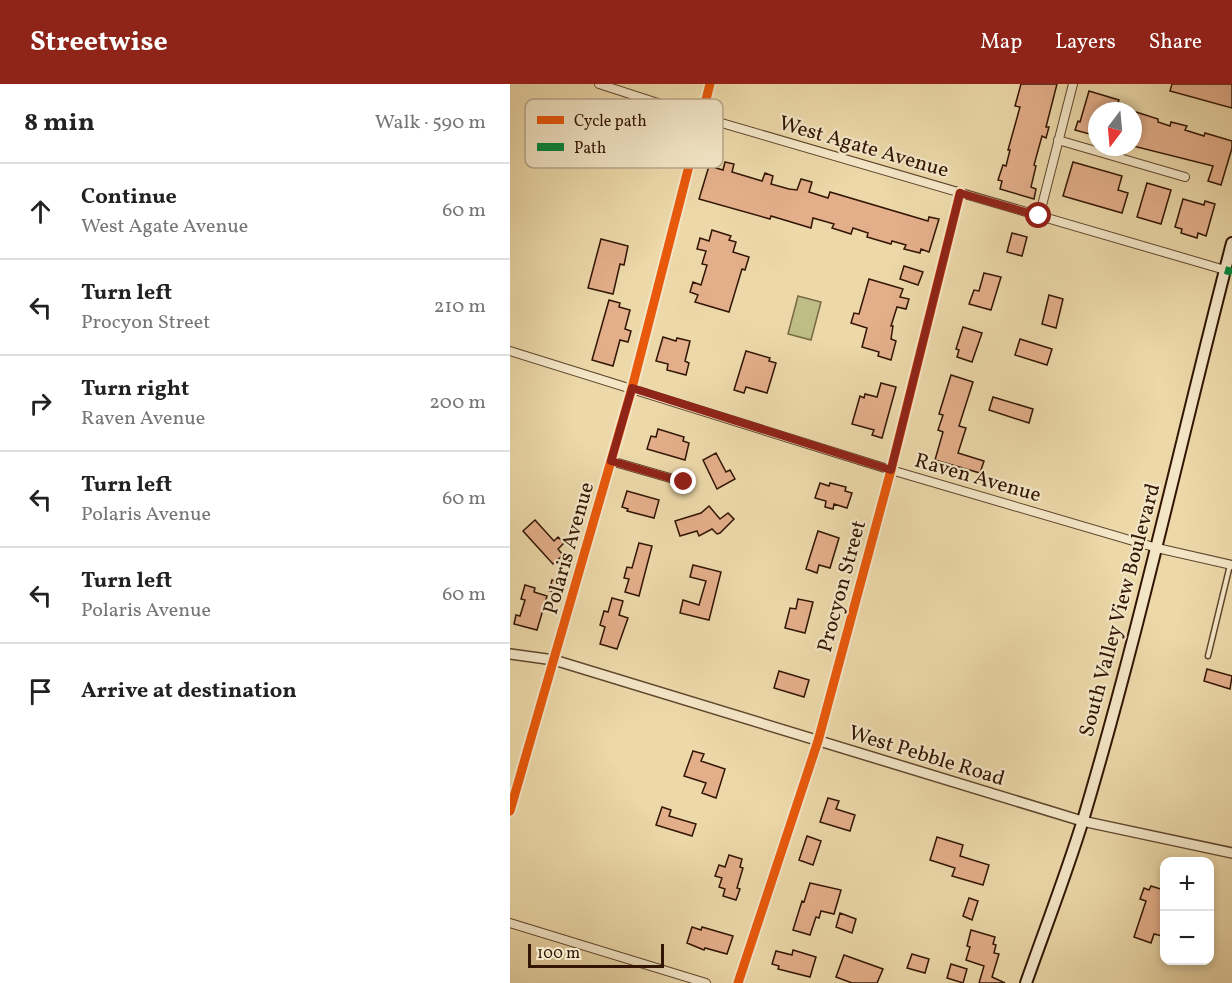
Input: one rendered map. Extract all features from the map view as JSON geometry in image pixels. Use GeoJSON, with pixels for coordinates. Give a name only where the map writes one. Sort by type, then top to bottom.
{"type":"FeatureCollection","features":[{"type":"Feature","properties":{"kind":"main road","name":"South Valley View Boulevard"},"geometry":{"type":"LineString","coordinates":[[1026,983],[1082,821],[1157,548],[1232,243]]}},
{"type":"Feature","properties":{"kind":"street","name":"West Agate Avenue"},"geometry":{"type":"LineString","coordinates":[[599,84],[645,99]]}},
{"type":"Feature","properties":{"kind":"street","name":"Polaris Avenue"},"geometry":{"type":"LineString","coordinates":[[706,99],[710,84]]}},
{"type":"Feature","properties":{"kind":"street"},"geometry":{"type":"LineString","coordinates":[[1039,216],[1073,84]]}},
{"type":"Feature","properties":{"kind":"street","name":"West Agate Avenue"},"geometry":{"type":"LineString","coordinates":[[723,123],[1225,270]]}},
{"type":"Feature","properties":{"kind":"street"},"geometry":{"type":"LineString","coordinates":[[1058,140],[1185,177]]}},
{"type":"Feature","properties":{"kind":"street","name":"Polaris Avenue"},"geometry":{"type":"LineString","coordinates":[[510,811],[632,388],[688,168]]}},
{"type":"Feature","properties":{"kind":"street","name":"Procyon Street"},"geometry":{"type":"LineString","coordinates":[[738,983],[818,741],[891,470],[960,193]]}},
{"type":"Feature","properties":{"kind":"street","name":"Raven Avenue"},"geometry":{"type":"LineString","coordinates":[[510,351],[891,470],[1157,548],[1231,565]]}},
{"type":"Feature","properties":{"kind":"street","name":"Polaris Avenue"},"geometry":{"type":"LineString","coordinates":[[611,461],[684,482]]}},
{"type":"Feature","properties":{"kind":"street","name":"West Pebble Road"},"geometry":{"type":"LineString","coordinates":[[510,654],[554,660],[1082,821],[1232,854]]}},
{"type":"Feature","properties":{"kind":"street"},"geometry":{"type":"LineString","coordinates":[[510,923],[706,983]]}},
{"type":"Feature","properties":{"kind":"lane"},"geometry":{"type":"LineString","coordinates":[[1208,656],[1231,565]]}},
{"type":"Feature","properties":{"kind":"green space"},"geometry":{"type":"Polygon","coordinates":[[[798,296],[821,302],[811,340],[788,334],[798,296]]]}},
{"type":"Feature","properties":{"kind":"building"},"geometry":{"type":"Polygon","coordinates":[[[1021,84],[1057,84],[1046,127],[1049,127],[1046,138],[1042,136],[1034,165],[1036,166],[1031,187],[1036,189],[1034,199],[1000,189],[1002,181],[998,180],[1003,165],[1006,166],[1010,150],[1008,150],[1020,107],[1015,106],[1021,84]]]}},
{"type":"Feature","properties":{"kind":"building"},"geometry":{"type":"Polygon","coordinates":[[[1172,84],[1232,84],[1232,108],[1170,91],[1172,84]]]}},
{"type":"Feature","properties":{"kind":"building"},"geometry":{"type":"Polygon","coordinates":[[[1089,91],[1119,100],[1118,102],[1088,102],[1088,134],[1075,130],[1078,121],[1080,122],[1089,91]]]}},
{"type":"Feature","properties":{"kind":"building"},"geometry":{"type":"Polygon","coordinates":[[[1142,114],[1170,126],[1171,122],[1187,126],[1185,130],[1204,136],[1205,133],[1232,141],[1221,185],[1208,181],[1213,166],[1142,148],[1142,114]]]}},
{"type":"Feature","properties":{"kind":"building"},"geometry":{"type":"Polygon","coordinates":[[[725,162],[734,164],[732,172],[762,181],[765,173],[773,176],[771,184],[797,190],[801,179],[812,182],[809,192],[828,198],[830,192],[928,221],[929,217],[939,219],[929,252],[921,249],[920,253],[904,249],[906,245],[892,241],[891,244],[867,237],[868,233],[853,228],[851,234],[832,228],[834,224],[813,218],[811,228],[699,199],[708,168],[723,170],[725,162]]]}},
{"type":"Feature","properties":{"kind":"building"},"geometry":{"type":"Polygon","coordinates":[[[1073,162],[1122,176],[1118,190],[1128,193],[1122,213],[1063,196],[1073,162]]]}},
{"type":"Feature","properties":{"kind":"building"},"geometry":{"type":"Polygon","coordinates":[[[1147,183],[1171,190],[1161,224],[1137,217],[1147,183]]]}},
{"type":"Feature","properties":{"kind":"building"},"geometry":{"type":"Polygon","coordinates":[[[1183,199],[1204,205],[1205,201],[1215,204],[1206,236],[1198,233],[1197,238],[1181,233],[1182,229],[1175,227],[1183,199]]]}},
{"type":"Feature","properties":{"kind":"building"},"geometry":{"type":"Polygon","coordinates":[[[712,230],[731,236],[729,240],[736,242],[733,252],[749,257],[745,270],[742,269],[729,312],[695,302],[698,295],[690,292],[693,282],[701,285],[707,265],[702,264],[706,251],[697,249],[700,238],[709,241],[712,230]]]}},
{"type":"Feature","properties":{"kind":"building"},"geometry":{"type":"Polygon","coordinates":[[[1012,233],[1027,237],[1022,256],[1007,252],[1012,233]]]}},
{"type":"Feature","properties":{"kind":"building"},"geometry":{"type":"Polygon","coordinates":[[[601,239],[628,246],[624,265],[620,264],[613,294],[588,288],[601,239]]]}},
{"type":"Feature","properties":{"kind":"building"},"geometry":{"type":"Polygon","coordinates":[[[904,266],[923,272],[918,285],[900,279],[904,266]]]}},
{"type":"Feature","properties":{"kind":"building"},"geometry":{"type":"Polygon","coordinates":[[[984,273],[1001,277],[991,310],[969,304],[974,290],[979,291],[984,273]]]}},
{"type":"Feature","properties":{"kind":"building"},"geometry":{"type":"Polygon","coordinates":[[[869,279],[903,289],[900,297],[909,299],[906,309],[897,307],[891,326],[893,326],[891,339],[896,341],[891,360],[878,356],[879,352],[862,347],[867,328],[851,323],[854,313],[859,314],[869,279]]]}},
{"type":"Feature","properties":{"kind":"building"},"geometry":{"type":"Polygon","coordinates":[[[1049,295],[1063,299],[1056,328],[1042,324],[1049,295]]]}},
{"type":"Feature","properties":{"kind":"building"},"geometry":{"type":"Polygon","coordinates":[[[609,300],[620,303],[619,307],[630,310],[625,329],[631,331],[628,342],[620,340],[613,366],[592,360],[609,300]]]}},
{"type":"Feature","properties":{"kind":"building"},"geometry":{"type":"Polygon","coordinates":[[[963,327],[982,333],[972,362],[957,357],[959,350],[956,349],[963,327]]]}},
{"type":"Feature","properties":{"kind":"building"},"geometry":{"type":"Polygon","coordinates":[[[663,337],[676,341],[677,338],[690,341],[685,361],[689,363],[686,375],[667,370],[668,364],[656,361],[663,337]]]}},
{"type":"Feature","properties":{"kind":"building"},"geometry":{"type":"Polygon","coordinates":[[[1020,339],[1052,349],[1047,365],[1015,355],[1020,339]]]}},
{"type":"Feature","properties":{"kind":"building"},"geometry":{"type":"Polygon","coordinates":[[[746,351],[770,358],[769,361],[776,363],[767,393],[746,387],[744,393],[734,390],[746,351]]]}},
{"type":"Feature","properties":{"kind":"building"},"geometry":{"type":"Polygon","coordinates":[[[951,375],[973,382],[959,426],[966,428],[958,453],[984,461],[980,473],[935,460],[943,432],[938,430],[943,415],[939,414],[951,375]]]}},
{"type":"Feature","properties":{"kind":"building"},"geometry":{"type":"Polygon","coordinates":[[[881,383],[896,387],[882,438],[872,435],[874,430],[852,424],[860,396],[864,398],[865,394],[877,397],[881,383]]]}},
{"type":"Feature","properties":{"kind":"building"},"geometry":{"type":"Polygon","coordinates":[[[993,397],[1033,409],[1029,423],[989,410],[993,397]]]}},
{"type":"Feature","properties":{"kind":"building"},"geometry":{"type":"Polygon","coordinates":[[[658,429],[684,437],[683,441],[689,443],[685,460],[647,449],[651,436],[656,437],[658,429]]]}},
{"type":"Feature","properties":{"kind":"building"},"geometry":{"type":"Polygon","coordinates":[[[716,453],[726,472],[730,470],[735,479],[717,489],[703,460],[716,453]]]}},
{"type":"Feature","properties":{"kind":"building"},"geometry":{"type":"Polygon","coordinates":[[[820,483],[846,487],[845,491],[852,493],[847,508],[834,504],[833,509],[825,507],[826,501],[815,498],[820,483]]]}},
{"type":"Feature","properties":{"kind":"building"},"geometry":{"type":"Polygon","coordinates":[[[627,491],[659,500],[654,518],[627,511],[628,509],[622,507],[627,491]]]}},
{"type":"Feature","properties":{"kind":"building"},"geometry":{"type":"Polygon","coordinates":[[[709,506],[720,519],[728,513],[734,519],[717,534],[712,529],[699,536],[697,531],[680,536],[675,521],[701,513],[709,506]]]}},
{"type":"Feature","properties":{"kind":"building"},"geometry":{"type":"Polygon","coordinates":[[[535,520],[554,541],[558,537],[564,543],[558,549],[563,555],[553,564],[523,531],[535,520]]]}},
{"type":"Feature","properties":{"kind":"building"},"geometry":{"type":"Polygon","coordinates":[[[818,531],[839,538],[830,568],[819,565],[817,573],[806,569],[818,531]]]}},
{"type":"Feature","properties":{"kind":"building"},"geometry":{"type":"Polygon","coordinates":[[[639,543],[652,546],[639,596],[625,592],[629,579],[624,578],[627,567],[632,568],[639,543]]]}},
{"type":"Feature","properties":{"kind":"building"},"geometry":{"type":"Polygon","coordinates":[[[693,565],[721,572],[709,620],[680,613],[683,600],[699,605],[706,581],[690,577],[693,565]]]}},
{"type":"Feature","properties":{"kind":"building"},"geometry":{"type":"Polygon","coordinates":[[[552,580],[564,583],[561,594],[549,591],[552,580]]]}},
{"type":"Feature","properties":{"kind":"building"},"geometry":{"type":"Polygon","coordinates":[[[525,585],[535,588],[534,592],[547,596],[537,630],[514,624],[516,615],[520,616],[525,600],[521,599],[525,585]]]}},
{"type":"Feature","properties":{"kind":"building"},"geometry":{"type":"Polygon","coordinates":[[[612,598],[623,601],[619,615],[628,618],[617,649],[600,644],[605,627],[600,625],[604,611],[608,612],[612,598]]]}},
{"type":"Feature","properties":{"kind":"building"},"geometry":{"type":"Polygon","coordinates":[[[798,599],[813,602],[805,633],[785,628],[790,608],[796,609],[798,599]]]}},
{"type":"Feature","properties":{"kind":"building"},"geometry":{"type":"Polygon","coordinates":[[[1207,669],[1232,676],[1230,689],[1204,681],[1207,669]]]}},
{"type":"Feature","properties":{"kind":"building"},"geometry":{"type":"Polygon","coordinates":[[[779,671],[809,680],[804,697],[774,688],[779,671]]]}},
{"type":"Feature","properties":{"kind":"building"},"geometry":{"type":"Polygon","coordinates":[[[693,751],[704,754],[701,761],[725,769],[716,798],[702,793],[706,783],[684,776],[693,751]]]}},
{"type":"Feature","properties":{"kind":"building"},"geometry":{"type":"Polygon","coordinates":[[[828,798],[839,801],[836,809],[855,815],[850,831],[820,822],[828,798]]]}},
{"type":"Feature","properties":{"kind":"building"},"geometry":{"type":"Polygon","coordinates":[[[662,807],[671,810],[669,816],[696,824],[692,836],[656,825],[662,807]]]}},
{"type":"Feature","properties":{"kind":"building"},"geometry":{"type":"Polygon","coordinates":[[[807,836],[821,841],[813,865],[799,860],[807,836]]]}},
{"type":"Feature","properties":{"kind":"building"},"geometry":{"type":"Polygon","coordinates":[[[937,837],[963,845],[960,856],[989,865],[983,885],[952,876],[955,868],[930,860],[937,837]]]}},
{"type":"Feature","properties":{"kind":"building"},"geometry":{"type":"Polygon","coordinates":[[[729,855],[742,859],[740,867],[743,868],[737,888],[740,889],[736,900],[723,896],[725,889],[719,887],[722,878],[715,876],[719,865],[725,867],[729,855]]]}},
{"type":"Feature","properties":{"kind":"building"},"geometry":{"type":"Polygon","coordinates":[[[810,883],[841,890],[834,914],[821,911],[819,918],[816,917],[810,935],[793,930],[810,883]]]}},
{"type":"Feature","properties":{"kind":"building"},"geometry":{"type":"Polygon","coordinates":[[[1151,886],[1160,889],[1160,936],[1154,934],[1151,943],[1134,937],[1146,901],[1140,899],[1144,888],[1149,890],[1151,886]]]}},
{"type":"Feature","properties":{"kind":"building"},"geometry":{"type":"Polygon","coordinates":[[[969,898],[978,901],[972,920],[963,916],[969,898]]]}},
{"type":"Feature","properties":{"kind":"building"},"geometry":{"type":"Polygon","coordinates":[[[840,913],[856,919],[852,933],[836,927],[840,913]]]}},
{"type":"Feature","properties":{"kind":"building"},"geometry":{"type":"Polygon","coordinates":[[[692,927],[701,930],[702,927],[733,936],[727,954],[705,948],[704,950],[687,943],[692,927]]]}},
{"type":"Feature","properties":{"kind":"building"},"geometry":{"type":"Polygon","coordinates":[[[971,930],[995,937],[994,953],[999,954],[992,977],[1005,983],[979,983],[984,966],[966,960],[970,947],[967,946],[971,930]]]}},
{"type":"Feature","properties":{"kind":"building"},"geometry":{"type":"Polygon","coordinates":[[[793,950],[816,957],[810,977],[778,969],[779,966],[772,964],[776,951],[792,955],[793,950]]]}},
{"type":"Feature","properties":{"kind":"building"},"geometry":{"type":"Polygon","coordinates":[[[912,954],[929,959],[925,973],[907,968],[912,954]]]}},
{"type":"Feature","properties":{"kind":"building"},"geometry":{"type":"Polygon","coordinates":[[[844,955],[883,969],[877,983],[852,983],[836,977],[844,955]]]}},
{"type":"Feature","properties":{"kind":"building"},"geometry":{"type":"Polygon","coordinates":[[[951,964],[967,969],[963,983],[947,978],[951,964]]]}},
{"type":"Feature","properties":{"kind":"marked path"},"geometry":{"type":"LineString","coordinates":[[1225,270],[1232,272]]}},
{"type":"Feature","properties":{"kind":"cycle path"},"geometry":{"type":"LineString","coordinates":[[706,99],[710,84]]}},
{"type":"Feature","properties":{"kind":"cycle path"},"geometry":{"type":"LineString","coordinates":[[510,811],[632,388],[688,168]]}},
{"type":"Feature","properties":{"kind":"cycle path"},"geometry":{"type":"LineString","coordinates":[[738,983],[818,741],[891,470],[960,193]]}},
{"type":"Feature","properties":{"kind":"route"},"geometry":{"type":"LineString","coordinates":[[684,482],[611,461],[632,388],[891,470],[960,193],[1039,216]]}}]}
